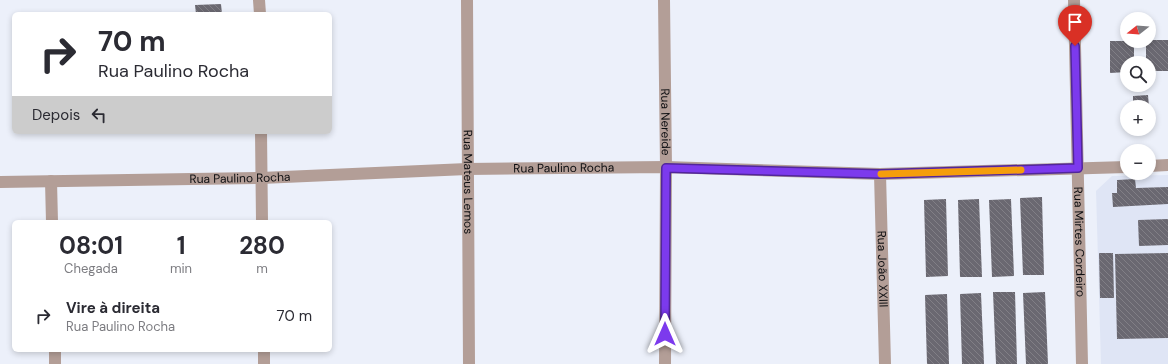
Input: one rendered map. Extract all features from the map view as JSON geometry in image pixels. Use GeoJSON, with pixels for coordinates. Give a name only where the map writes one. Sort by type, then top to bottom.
{"type":"FeatureCollection","features":[{"type":"Feature","properties":{"kind":"street"},"geometry":{"type":"LineString","coordinates":[[259,0],[260,12]]}},
{"type":"Feature","properties":{"kind":"street","name":"Rua Mateus Lemos"},"geometry":{"type":"LineString","coordinates":[[466,0],[469,364]]}},
{"type":"Feature","properties":{"kind":"street","name":"Rua Nereide"},"geometry":{"type":"LineString","coordinates":[[664,0],[666,168],[665,364]]}},
{"type":"Feature","properties":{"kind":"street","name":"Rua Mirtes Cordeiro"},"geometry":{"type":"LineString","coordinates":[[1074,0],[1082,364]]}},
{"type":"Feature","properties":{"kind":"street"},"geometry":{"type":"LineString","coordinates":[[261,134],[262,220]]}},
{"type":"Feature","properties":{"kind":"street"},"geometry":{"type":"LineString","coordinates":[[1156,166],[1168,165]]}},
{"type":"Feature","properties":{"kind":"street","name":"Rua Paulino Rocha"},"geometry":{"type":"LineString","coordinates":[[0,182],[261,178],[467,170],[666,168],[880,174],[1120,167]]}},
{"type":"Feature","properties":{"kind":"street","name":"Rua João XXIII"},"geometry":{"type":"LineString","coordinates":[[880,174],[884,364]]}},
{"type":"Feature","properties":{"kind":"street"},"geometry":{"type":"LineString","coordinates":[[51,181],[52,220]]}},
{"type":"Feature","properties":{"kind":"street"},"geometry":{"type":"LineString","coordinates":[[55,352],[55,364]]}},
{"type":"Feature","properties":{"kind":"street"},"geometry":{"type":"LineString","coordinates":[[264,352],[264,364]]}},
{"type":"Feature","properties":{"kind":"shaded area"},"geometry":{"type":"Polygon","coordinates":[[[1156,175],[1168,175],[1168,364],[1101,364],[1096,191],[1112,176],[1120,176],[1120,180],[1156,180],[1156,175]]]}},
{"type":"Feature","properties":{"kind":"building"},"geometry":{"type":"Polygon","coordinates":[[[221,4],[222,12],[196,12],[195,5],[221,4]]]}},
{"type":"Feature","properties":{"kind":"building"},"geometry":{"type":"Polygon","coordinates":[[[1156,40],[1168,40],[1168,71],[1156,71],[1156,56],[1146,56],[1146,48],[1156,48],[1156,40]]]}},
{"type":"Feature","properties":{"kind":"building"},"geometry":{"type":"Polygon","coordinates":[[[1110,41],[1120,41],[1120,48],[1134,48],[1134,56],[1120,56],[1120,72],[1110,73],[1110,41]]]}},
{"type":"Feature","properties":{"kind":"building"},"geometry":{"type":"Polygon","coordinates":[[[1148,95],[1148,100],[1133,100],[1133,96],[1148,95]]]}},
{"type":"Feature","properties":{"kind":"building"},"geometry":{"type":"Polygon","coordinates":[[[1117,180],[1135,180],[1136,188],[1168,187],[1168,204],[1113,207],[1112,193],[1117,193],[1117,180]]]}},
{"type":"Feature","properties":{"kind":"building"},"geometry":{"type":"Polygon","coordinates":[[[1042,197],[1044,275],[1023,275],[1020,198],[1042,197]]]}},
{"type":"Feature","properties":{"kind":"building"},"geometry":{"type":"Polygon","coordinates":[[[946,199],[948,276],[926,277],[924,200],[946,199]]]}},
{"type":"Feature","properties":{"kind":"building"},"geometry":{"type":"Polygon","coordinates":[[[979,199],[982,277],[960,277],[958,200],[979,199]]]}},
{"type":"Feature","properties":{"kind":"building"},"geometry":{"type":"Polygon","coordinates":[[[1011,199],[1014,276],[992,277],[989,200],[1011,199]]]}},
{"type":"Feature","properties":{"kind":"building"},"geometry":{"type":"Polygon","coordinates":[[[1168,219],[1168,245],[1139,246],[1138,220],[1168,219]]]}},
{"type":"Feature","properties":{"kind":"building"},"geometry":{"type":"Polygon","coordinates":[[[1099,253],[1113,253],[1114,298],[1100,298],[1099,253]]]}},
{"type":"Feature","properties":{"kind":"building"},"geometry":{"type":"Polygon","coordinates":[[[1168,253],[1168,338],[1117,339],[1115,254],[1168,253]]]}},
{"type":"Feature","properties":{"kind":"building"},"geometry":{"type":"Polygon","coordinates":[[[993,292],[1015,292],[1017,364],[996,364],[993,292]]]}},
{"type":"Feature","properties":{"kind":"building"},"geometry":{"type":"Polygon","coordinates":[[[1045,292],[1048,364],[1026,364],[1023,293],[1045,292]]]}},
{"type":"Feature","properties":{"kind":"building"},"geometry":{"type":"Polygon","coordinates":[[[981,293],[984,364],[962,364],[960,294],[981,293]]]}},
{"type":"Feature","properties":{"kind":"building"},"geometry":{"type":"Polygon","coordinates":[[[947,294],[949,364],[927,364],[925,295],[947,294]]]}},
{"type":"Feature","properties":{"kind":"slow traffic"},"geometry":{"type":"LineString","coordinates":[[881,174],[1021,170]]}},
{"type":"Feature","properties":{"kind":"route"},"geometry":{"type":"LineString","coordinates":[[665,334],[666,168],[880,174],[1078,168],[1075,46]]}}]}
